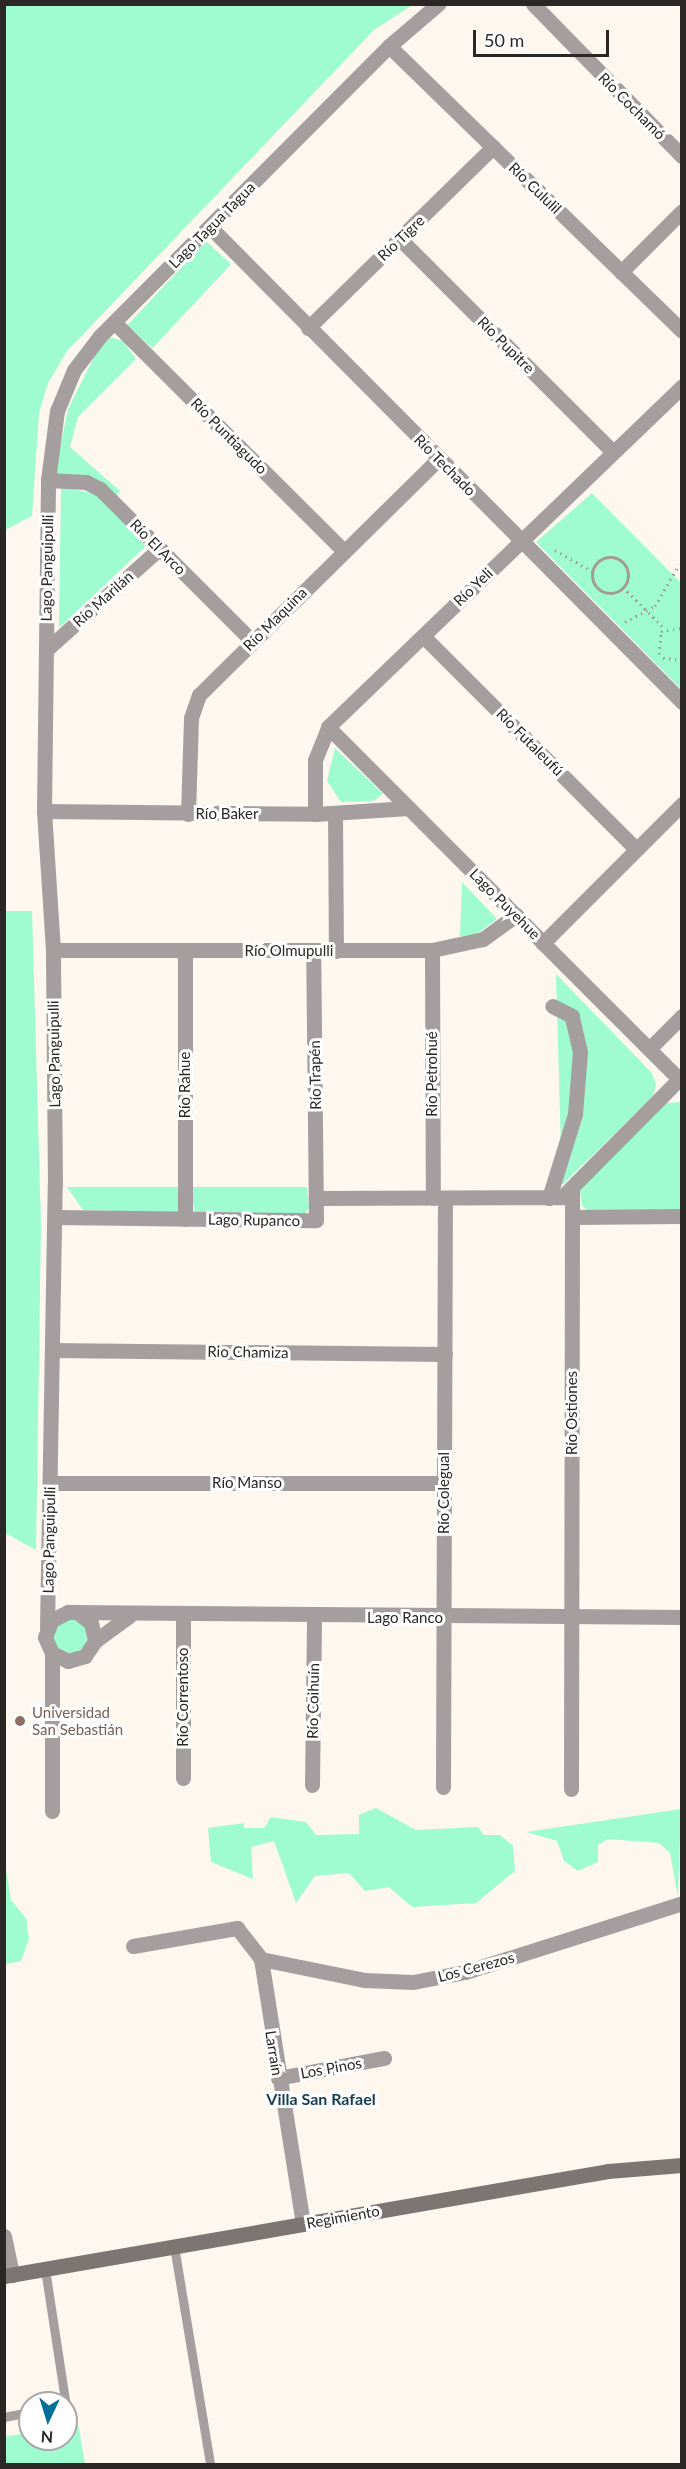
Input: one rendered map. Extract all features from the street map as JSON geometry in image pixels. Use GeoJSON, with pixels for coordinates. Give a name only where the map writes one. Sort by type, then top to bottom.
{"type":"FeatureCollection","features":[{"type":"Feature","properties":{"kind":"main road","name":"Regimiento"},"geometry":{"type":"LineString","coordinates":[[8,2276],[608,2171],[681,2165]]}},
{"type":"Feature","properties":{"kind":"street","name":"Lago Tagua Tagua"},"geometry":{"type":"LineString","coordinates":[[48,480],[52,434],[65,389],[86,352],[389,46],[438,4]]}},
{"type":"Feature","properties":{"kind":"street","name":"Río Cochamó"},"geometry":{"type":"LineString","coordinates":[[532,4],[681,156]]}},
{"type":"Feature","properties":{"kind":"street","name":"Río Cululil"},"geometry":{"type":"LineString","coordinates":[[389,46],[681,330]]}},
{"type":"Feature","properties":{"kind":"street","name":"Río Tigre"},"geometry":{"type":"LineString","coordinates":[[309,328],[493,147]]}},
{"type":"Feature","properties":{"kind":"street"},"geometry":{"type":"LineString","coordinates":[[621,272],[681,211]]}},
{"type":"Feature","properties":{"kind":"street","name":"Río Techado"},"geometry":{"type":"LineString","coordinates":[[210,227],[681,702]]}},
{"type":"Feature","properties":{"kind":"street","name":"Río Pupitre"},"geometry":{"type":"LineString","coordinates":[[400,238],[613,452]]}},
{"type":"Feature","properties":{"kind":"street","name":"Río Puntiagudo"},"geometry":{"type":"LineString","coordinates":[[114,322],[343,550]]}},
{"type":"Feature","properties":{"kind":"street","name":"Río Yeli"},"geometry":{"type":"LineString","coordinates":[[315,814],[315,760],[328,727],[681,386]]}},
{"type":"Feature","properties":{"kind":"street","name":"Río Maquina"},"geometry":{"type":"LineString","coordinates":[[188,814],[193,706],[343,550],[438,459]]}},
{"type":"Feature","properties":{"kind":"street","name":"Río El Arco"},"geometry":{"type":"LineString","coordinates":[[48,480],[86,483],[100,489],[253,642]]}},
{"type":"Feature","properties":{"kind":"street","name":"Lago Panguipulli"},"geometry":{"type":"LineString","coordinates":[[47,1628],[55,1217],[53,950],[44,811],[48,480]]}},
{"type":"Feature","properties":{"kind":"street","name":"Río Marilán"},"geometry":{"type":"LineString","coordinates":[[46,650],[160,548]]}},
{"type":"Feature","properties":{"kind":"street","name":"Río Futaleufú"},"geometry":{"type":"LineString","coordinates":[[423,636],[636,849]]}},
{"type":"Feature","properties":{"kind":"street","name":"Lago Puyehue"},"geometry":{"type":"LineString","coordinates":[[328,727],[680,1081]]}},
{"type":"Feature","properties":{"kind":"street"},"geometry":{"type":"LineString","coordinates":[[543,943],[681,804]]}},
{"type":"Feature","properties":{"kind":"street","name":"Río Baker"},"geometry":{"type":"LineString","coordinates":[[44,811],[315,814],[409,808]]}},
{"type":"Feature","properties":{"kind":"street"},"geometry":{"type":"LineString","coordinates":[[335,813],[336,951]]}},
{"type":"Feature","properties":{"kind":"street","name":"Río Olmupulli"},"geometry":{"type":"LineString","coordinates":[[53,950],[313,952],[432,950],[483,939],[516,915]]}},
{"type":"Feature","properties":{"kind":"street","name":"Río Petrohué"},"geometry":{"type":"LineString","coordinates":[[432,950],[439,1198]]}},
{"type":"Feature","properties":{"kind":"street","name":"Río Rahue"},"geometry":{"type":"LineString","coordinates":[[185,952],[185,1219]]}},
{"type":"Feature","properties":{"kind":"street","name":"Río Trapén"},"geometry":{"type":"LineString","coordinates":[[313,952],[316,1198]]}},
{"type":"Feature","properties":{"kind":"street"},"geometry":{"type":"LineString","coordinates":[[549,1198],[574,1114],[580,1052],[572,1016],[552,1006]]}},
{"type":"Feature","properties":{"kind":"street"},"geometry":{"type":"LineString","coordinates":[[649,1049],[681,1016]]}},
{"type":"Feature","properties":{"kind":"street"},"geometry":{"type":"LineString","coordinates":[[572,1191],[680,1081]]}},
{"type":"Feature","properties":{"kind":"street","name":"Lago Rupanco"},"geometry":{"type":"LineString","coordinates":[[55,1217],[316,1220],[316,1198],[549,1198],[572,1191]]}},
{"type":"Feature","properties":{"kind":"street","name":"Río Ostiones"},"geometry":{"type":"LineString","coordinates":[[571,1789],[572,1191]]}},
{"type":"Feature","properties":{"kind":"street","name":"Río Colegual"},"geometry":{"type":"LineString","coordinates":[[439,1198],[445,1354],[443,1787]]}},
{"type":"Feature","properties":{"kind":"street"},"geometry":{"type":"LineString","coordinates":[[572,1216],[681,1216]]}},
{"type":"Feature","properties":{"kind":"street","name":"Rio Chamiza"},"geometry":{"type":"LineString","coordinates":[[52,1350],[445,1354]]}},
{"type":"Feature","properties":{"kind":"street","name":"Río Manso"},"geometry":{"type":"LineString","coordinates":[[50,1483],[444,1483]]}},
{"type":"Feature","properties":{"kind":"street"},"geometry":{"type":"LineString","coordinates":[[52,1811],[52,1653],[47,1628],[59,1614],[77,1612],[91,1623],[95,1641]]}},
{"type":"Feature","properties":{"kind":"street","name":"Lago Ranco"},"geometry":{"type":"LineString","coordinates":[[77,1612],[129,1616],[681,1617]]}},
{"type":"Feature","properties":{"kind":"street"},"geometry":{"type":"LineString","coordinates":[[52,1653],[77,1660],[95,1641],[129,1616]]}},
{"type":"Feature","properties":{"kind":"street","name":"Río Correntoso"},"geometry":{"type":"LineString","coordinates":[[183,1616],[183,1778]]}},
{"type":"Feature","properties":{"kind":"street","name":"Río Coihuín"},"geometry":{"type":"LineString","coordinates":[[312,1785],[314,1617]]}},
{"type":"Feature","properties":{"kind":"street","name":"Los Cerezos"},"geometry":{"type":"LineString","coordinates":[[263,1958],[364,1980],[413,1982],[465,1972],[681,1904]]}},
{"type":"Feature","properties":{"kind":"street"},"geometry":{"type":"LineString","coordinates":[[134,1946],[237,1928],[263,1958]]}},
{"type":"Feature","properties":{"kind":"street","name":"Larraín"},"geometry":{"type":"LineString","coordinates":[[263,1958],[278,2078],[303,2224]]}},
{"type":"Feature","properties":{"kind":"street","name":"Los Pinos"},"geometry":{"type":"LineString","coordinates":[[278,2078],[384,2058]]}},
{"type":"Feature","properties":{"kind":"street"},"geometry":{"type":"LineString","coordinates":[[4,2236],[8,2276]]}},
{"type":"Feature","properties":{"kind":"lane"},"geometry":{"type":"LineString","coordinates":[[174,2246],[210,2464]]}},
{"type":"Feature","properties":{"kind":"lane"},"geometry":{"type":"LineString","coordinates":[[45,2269],[64,2391]]}},
{"type":"Feature","properties":{"kind":"path"},"geometry":{"type":"LineString","coordinates":[[610,557],[623,562],[628,575],[623,587],[609,592],[596,585],[597,562],[610,557]]}},
{"type":"Feature","properties":{"kind":"path"},"geometry":{"type":"LineString","coordinates":[[609,630],[649,611],[679,565]]}},
{"type":"Feature","properties":{"kind":"path"},"geometry":{"type":"LineString","coordinates":[[623,587],[664,628]]}},
{"type":"Feature","properties":{"kind":"path"},"geometry":{"type":"LineString","coordinates":[[664,628],[680,627]]}},
{"type":"Feature","properties":{"kind":"path"},"geometry":{"type":"LineString","coordinates":[[664,628],[656,650],[667,660],[681,660]]}},
{"type":"Feature","properties":{"kind":"green space"},"geometry":{"type":"Polygon","coordinates":[[[5,4],[412,5],[374,30],[67,351],[48,383],[39,413],[32,516],[5,530],[5,4]]]}},
{"type":"Feature","properties":{"kind":"green space"},"geometry":{"type":"Polygon","coordinates":[[[206,241],[231,264],[152,348],[128,325],[206,241]]]}},
{"type":"Feature","properties":{"kind":"green space"},"geometry":{"type":"Polygon","coordinates":[[[110,337],[123,341],[136,359],[78,417],[70,447],[120,491],[115,498],[57,476],[57,462],[68,409],[98,349],[110,337]]]}},
{"type":"Feature","properties":{"kind":"green space"},"geometry":{"type":"Polygon","coordinates":[[[61,487],[96,494],[146,546],[59,628],[61,487]]]}},
{"type":"Feature","properties":{"kind":"green space"},"geometry":{"type":"Polygon","coordinates":[[[592,493],[681,583],[681,689],[536,542],[592,493]]]}},
{"type":"Feature","properties":{"kind":"green space"},"geometry":{"type":"Polygon","coordinates":[[[335,748],[383,794],[373,801],[341,802],[327,781],[335,748]]]}},
{"type":"Feature","properties":{"kind":"green space"},"geometry":{"type":"Polygon","coordinates":[[[462,882],[497,919],[475,935],[460,936],[462,882]]]}},
{"type":"Feature","properties":{"kind":"green space"},"geometry":{"type":"Polygon","coordinates":[[[5,911],[32,911],[41,1226],[36,1550],[5,1533],[5,911]]]}},
{"type":"Feature","properties":{"kind":"green space"},"geometry":{"type":"Polygon","coordinates":[[[556,974],[651,1072],[656,1084],[653,1096],[562,1185],[556,974]]]}},
{"type":"Feature","properties":{"kind":"green space"},"geometry":{"type":"Polygon","coordinates":[[[681,1102],[681,1212],[590,1213],[582,1206],[580,1191],[589,1179],[666,1103],[681,1102]]]}},
{"type":"Feature","properties":{"kind":"green space"},"geometry":{"type":"Polygon","coordinates":[[[67,1187],[181,1187],[179,1213],[83,1210],[67,1187]]]}},
{"type":"Feature","properties":{"kind":"green space"},"geometry":{"type":"Polygon","coordinates":[[[190,1187],[307,1187],[309,1208],[305,1214],[195,1213],[190,1187]]]}},
{"type":"Feature","properties":{"kind":"green space"},"geometry":{"type":"Polygon","coordinates":[[[70,1619],[82,1624],[87,1636],[82,1648],[70,1653],[58,1648],[53,1636],[58,1624],[70,1619]]]}},
{"type":"Feature","properties":{"kind":"green space"},"geometry":{"type":"Polygon","coordinates":[[[376,1808],[416,1830],[478,1827],[484,1835],[500,1835],[513,1846],[515,1871],[476,1903],[412,1907],[389,1887],[365,1891],[349,1873],[315,1876],[296,1903],[274,1841],[251,1847],[253,1879],[211,1862],[208,1828],[244,1823],[244,1828],[264,1828],[271,1817],[306,1822],[316,1835],[359,1834],[359,1815],[376,1808]]]}},
{"type":"Feature","properties":{"kind":"green space"},"geometry":{"type":"Polygon","coordinates":[[[681,1809],[678,1897],[670,1853],[659,1843],[608,1839],[598,1845],[598,1862],[578,1871],[564,1861],[557,1841],[526,1832],[681,1809]]]}},
{"type":"Feature","properties":{"kind":"green space"},"geometry":{"type":"Polygon","coordinates":[[[5,1863],[11,1900],[26,1918],[29,1939],[21,1961],[5,1964],[5,1863]]]}},
{"type":"Feature","properties":{"kind":"green space"},"geometry":{"type":"Polygon","coordinates":[[[78,2424],[85,2464],[5,2464],[5,2437],[18,2434],[18,2451],[78,2451],[78,2424]]]}},
{"type":"Feature","properties":{"kind":"place","name":"Universidad San Sebastián"},"geometry":{"type":"Point","coordinates":[20,1721]}},
{"type":"Feature","properties":{"kind":"district","name":"Villa San Rafael"},"geometry":{"type":"Point","coordinates":[321,2099]}}]}
